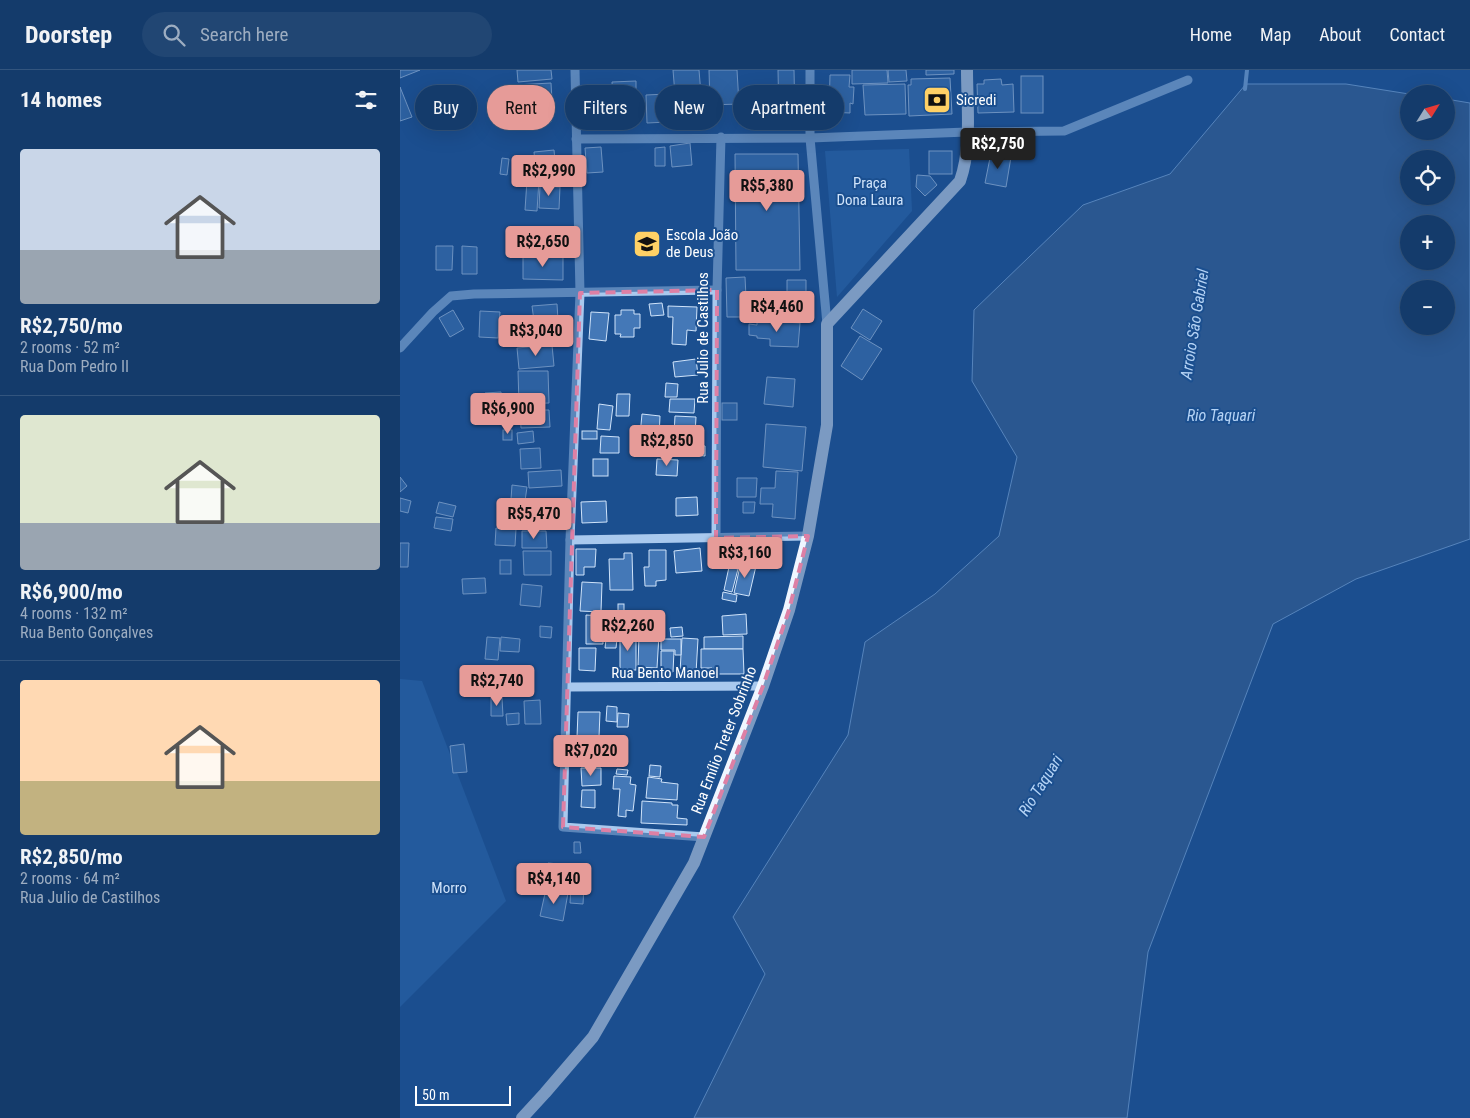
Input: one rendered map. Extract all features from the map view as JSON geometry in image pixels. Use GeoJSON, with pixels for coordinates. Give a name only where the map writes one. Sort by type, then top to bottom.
{"type":"FeatureCollection","features":[{"type":"Feature","properties":{"kind":"main road"},"geometry":{"type":"LineString","coordinates":[[827,324],[960,181],[965,168],[967,70]]}},
{"type":"Feature","properties":{"kind":"main road","name":"Rua Emílio Treter Sobrinho"},"geometry":{"type":"LineString","coordinates":[[522,1118],[592,1037],[694,863],[764,686],[789,610],[808,536],[827,425],[827,324]]}},
{"type":"Feature","properties":{"kind":"street"},"geometry":{"type":"LineString","coordinates":[[575,70],[580,293],[570,540],[563,826],[704,837]]}},
{"type":"Feature","properties":{"kind":"street"},"geometry":{"type":"LineString","coordinates":[[810,70],[810,138],[827,324]]}},
{"type":"Feature","properties":{"kind":"street"},"geometry":{"type":"LineString","coordinates":[[576,139],[810,138],[967,132],[1064,131],[1188,80]]}},
{"type":"Feature","properties":{"kind":"street","name":"Rua Julio de Castilhos"},"geometry":{"type":"LineString","coordinates":[[716,538],[720,137]]}},
{"type":"Feature","properties":{"kind":"street"},"geometry":{"type":"LineString","coordinates":[[400,348],[451,296],[717,290]]}},
{"type":"Feature","properties":{"kind":"street"},"geometry":{"type":"LineString","coordinates":[[570,540],[808,536]]}},
{"type":"Feature","properties":{"kind":"street","name":"Rua Bento Manoel"},"geometry":{"type":"LineString","coordinates":[[567,687],[764,686]]}},
{"type":"Feature","properties":{"kind":"highlighted area"},"geometry":{"type":"Polygon","coordinates":[[[717,290],[716,538],[808,536],[789,610],[763,686],[704,837],[563,827],[580,293],[717,290]]]}},
{"type":"Feature","properties":{"kind":"green space","name":"Praça Dona Laura"},"geometry":{"type":"Polygon","coordinates":[[[909,149],[912,211],[837,297],[825,151],[909,149]]]}},
{"type":"Feature","properties":{"kind":"green space","name":"Morro"},"geometry":{"type":"Polygon","coordinates":[[[400,679],[422,681],[506,901],[400,1007],[400,679]]]}},
{"type":"Feature","properties":{"kind":"water","name":"Rio Taquari"},"geometry":{"type":"Polygon","coordinates":[[[1246,84],[1346,84],[1400,93],[1400,140],[1455,140],[1455,100],[1470,103],[1470,539],[1356,579],[1273,624],[1148,952],[1127,1118],[694,1118],[765,974],[733,917],[848,735],[865,642],[935,594],[999,536],[1017,457],[972,381],[974,310],[1083,205],[1170,174],[1246,84]]]}},
{"type":"Feature","properties":{"kind":"building"},"geometry":{"type":"Polygon","coordinates":[[[400,70],[420,70],[400,78],[400,70]]]}},
{"type":"Feature","properties":{"kind":"building"},"geometry":{"type":"Polygon","coordinates":[[[517,70],[551,70],[552,79],[518,82],[517,70]]]}},
{"type":"Feature","properties":{"kind":"building"},"geometry":{"type":"Polygon","coordinates":[[[673,70],[699,70],[700,85],[674,85],[673,70]]]}},
{"type":"Feature","properties":{"kind":"building"},"geometry":{"type":"Polygon","coordinates":[[[709,70],[737,70],[738,85],[733,85],[733,104],[723,105],[723,85],[709,85],[709,70]]]}},
{"type":"Feature","properties":{"kind":"building"},"geometry":{"type":"Polygon","coordinates":[[[778,70],[794,70],[794,85],[778,85],[778,70]]]}},
{"type":"Feature","properties":{"kind":"building"},"geometry":{"type":"Polygon","coordinates":[[[852,70],[887,70],[888,83],[852,84],[852,70]]]}},
{"type":"Feature","properties":{"kind":"building"},"geometry":{"type":"Polygon","coordinates":[[[888,70],[906,70],[907,81],[889,82],[888,70]]]}},
{"type":"Feature","properties":{"kind":"building"},"geometry":{"type":"Polygon","coordinates":[[[926,70],[954,70],[954,74],[926,75],[926,70]]]}},
{"type":"Feature","properties":{"kind":"building"},"geometry":{"type":"Polygon","coordinates":[[[830,75],[850,75],[849,87],[854,87],[853,104],[850,103],[850,113],[844,113],[844,85],[830,85],[830,75]]]}},
{"type":"Feature","properties":{"kind":"building"},"geometry":{"type":"Polygon","coordinates":[[[1021,76],[1043,76],[1043,113],[1021,113],[1021,76]]]}},
{"type":"Feature","properties":{"kind":"building"},"geometry":{"type":"Polygon","coordinates":[[[950,78],[952,114],[909,116],[908,85],[911,85],[911,79],[950,78]]]}},
{"type":"Feature","properties":{"kind":"building"},"geometry":{"type":"Polygon","coordinates":[[[1001,79],[1002,85],[1013,84],[1014,112],[978,113],[977,84],[984,84],[984,80],[1001,79]]]}},
{"type":"Feature","properties":{"kind":"building"},"geometry":{"type":"Polygon","coordinates":[[[636,81],[636,85],[612,85],[612,82],[636,81]]]}},
{"type":"Feature","properties":{"kind":"building"},"geometry":{"type":"Polygon","coordinates":[[[551,83],[551,85],[515,85],[551,83]]]}},
{"type":"Feature","properties":{"kind":"building"},"geometry":{"type":"Polygon","coordinates":[[[905,84],[906,114],[865,115],[863,85],[905,84]]]}},
{"type":"Feature","properties":{"kind":"building"},"geometry":{"type":"Polygon","coordinates":[[[400,87],[412,117],[400,121],[400,87]]]}},
{"type":"Feature","properties":{"kind":"building"},"geometry":{"type":"Polygon","coordinates":[[[646,95],[655,95],[655,123],[647,123],[646,95]]]}},
{"type":"Feature","properties":{"kind":"building"},"geometry":{"type":"Polygon","coordinates":[[[690,143],[692,165],[672,167],[670,146],[690,143]]]}},
{"type":"Feature","properties":{"kind":"building"},"geometry":{"type":"Polygon","coordinates":[[[601,147],[603,172],[587,173],[585,148],[601,147]]]}},
{"type":"Feature","properties":{"kind":"building"},"geometry":{"type":"Polygon","coordinates":[[[665,147],[665,166],[655,166],[655,148],[665,147]]]}},
{"type":"Feature","properties":{"kind":"building"},"geometry":{"type":"Polygon","coordinates":[[[554,150],[556,170],[536,173],[534,152],[554,150]]]}},
{"type":"Feature","properties":{"kind":"building"},"geometry":{"type":"Polygon","coordinates":[[[929,151],[952,151],[952,174],[929,174],[929,151]]]}},
{"type":"Feature","properties":{"kind":"building"},"geometry":{"type":"Polygon","coordinates":[[[991,153],[1011,157],[1006,187],[985,183],[991,153]]]}},
{"type":"Feature","properties":{"kind":"building"},"geometry":{"type":"Polygon","coordinates":[[[735,154],[798,154],[800,270],[736,270],[735,154]]]}},
{"type":"Feature","properties":{"kind":"building"},"geometry":{"type":"Polygon","coordinates":[[[502,158],[509,159],[507,175],[500,174],[502,158]]]}},
{"type":"Feature","properties":{"kind":"building"},"geometry":{"type":"Polygon","coordinates":[[[917,175],[930,176],[937,185],[925,196],[916,187],[917,175]]]}},
{"type":"Feature","properties":{"kind":"building"},"geometry":{"type":"Polygon","coordinates":[[[527,180],[539,180],[537,211],[525,210],[527,180]]]}},
{"type":"Feature","properties":{"kind":"building"},"geometry":{"type":"Polygon","coordinates":[[[540,186],[560,187],[559,209],[539,208],[540,186]]]}},
{"type":"Feature","properties":{"kind":"building"},"geometry":{"type":"Polygon","coordinates":[[[540,231],[556,231],[556,256],[539,256],[540,231]]]}},
{"type":"Feature","properties":{"kind":"building"},"geometry":{"type":"Polygon","coordinates":[[[436,246],[453,246],[452,270],[436,270],[436,246]]]}},
{"type":"Feature","properties":{"kind":"building"},"geometry":{"type":"Polygon","coordinates":[[[462,246],[477,247],[477,274],[462,274],[462,246]]]}},
{"type":"Feature","properties":{"kind":"building"},"geometry":{"type":"Polygon","coordinates":[[[523,256],[563,257],[563,280],[523,279],[523,256]]]}},
{"type":"Feature","properties":{"kind":"building"},"geometry":{"type":"Polygon","coordinates":[[[745,277],[747,317],[727,317],[726,278],[745,277]]]}},
{"type":"Feature","properties":{"kind":"building"},"geometry":{"type":"Polygon","coordinates":[[[787,280],[806,280],[806,314],[769,314],[769,299],[787,300],[787,280]]]}},
{"type":"Feature","properties":{"kind":"building"},"geometry":{"type":"Polygon","coordinates":[[[662,303],[664,315],[651,316],[649,304],[662,303]]]}},
{"type":"Feature","properties":{"kind":"building"},"geometry":{"type":"Polygon","coordinates":[[[557,304],[558,320],[534,321],[532,306],[557,304]]]}},
{"type":"Feature","properties":{"kind":"building"},"geometry":{"type":"Polygon","coordinates":[[[668,306],[697,307],[696,331],[687,330],[686,345],[672,344],[673,317],[668,317],[668,306]]]}},
{"type":"Feature","properties":{"kind":"building"},"geometry":{"type":"Polygon","coordinates":[[[863,309],[882,321],[870,340],[851,328],[863,309]]]}},
{"type":"Feature","properties":{"kind":"building"},"geometry":{"type":"Polygon","coordinates":[[[453,310],[464,329],[450,337],[439,318],[453,310]]]}},
{"type":"Feature","properties":{"kind":"building"},"geometry":{"type":"Polygon","coordinates":[[[621,310],[634,310],[634,314],[640,314],[640,328],[634,328],[634,337],[620,337],[621,334],[615,334],[615,315],[621,315],[621,310]]]}},
{"type":"Feature","properties":{"kind":"building"},"geometry":{"type":"Polygon","coordinates":[[[480,311],[500,312],[498,338],[479,337],[480,311]]]}},
{"type":"Feature","properties":{"kind":"building"},"geometry":{"type":"Polygon","coordinates":[[[591,312],[609,313],[606,341],[589,339],[591,312]]]}},
{"type":"Feature","properties":{"kind":"building"},"geometry":{"type":"Polygon","coordinates":[[[757,320],[800,323],[798,347],[770,346],[770,339],[749,335],[749,324],[757,325],[757,320]]]}},
{"type":"Feature","properties":{"kind":"building"},"geometry":{"type":"Polygon","coordinates":[[[522,329],[539,329],[539,342],[522,341],[522,329]]]}},
{"type":"Feature","properties":{"kind":"building"},"geometry":{"type":"Polygon","coordinates":[[[860,336],[882,349],[862,380],[841,366],[860,336]]]}},
{"type":"Feature","properties":{"kind":"building"},"geometry":{"type":"Polygon","coordinates":[[[552,345],[554,366],[519,369],[517,348],[552,345]]]}},
{"type":"Feature","properties":{"kind":"building"},"geometry":{"type":"Polygon","coordinates":[[[696,359],[698,375],[675,377],[673,362],[696,359]]]}},
{"type":"Feature","properties":{"kind":"building"},"geometry":{"type":"Polygon","coordinates":[[[518,371],[548,371],[549,403],[519,404],[518,371]]]}},
{"type":"Feature","properties":{"kind":"building"},"geometry":{"type":"Polygon","coordinates":[[[767,377],[795,379],[793,407],[764,404],[767,377]]]}},
{"type":"Feature","properties":{"kind":"building"},"geometry":{"type":"Polygon","coordinates":[[[666,383],[678,384],[677,397],[665,397],[666,383]]]}},
{"type":"Feature","properties":{"kind":"building"},"geometry":{"type":"Polygon","coordinates":[[[501,392],[502,408],[486,409],[485,393],[501,392]]]}},
{"type":"Feature","properties":{"kind":"building"},"geometry":{"type":"Polygon","coordinates":[[[617,394],[630,394],[629,416],[616,416],[617,394]]]}},
{"type":"Feature","properties":{"kind":"building"},"geometry":{"type":"Polygon","coordinates":[[[670,399],[695,399],[694,413],[669,412],[670,399]]]}},
{"type":"Feature","properties":{"kind":"building"},"geometry":{"type":"Polygon","coordinates":[[[722,403],[737,403],[737,420],[722,420],[722,403]]]}},
{"type":"Feature","properties":{"kind":"building"},"geometry":{"type":"Polygon","coordinates":[[[599,404],[613,406],[610,430],[597,429],[599,404]]]}},
{"type":"Feature","properties":{"kind":"building"},"geometry":{"type":"Polygon","coordinates":[[[520,410],[549,410],[550,427],[521,428],[520,410]]]}},
{"type":"Feature","properties":{"kind":"building"},"geometry":{"type":"Polygon","coordinates":[[[642,414],[660,416],[659,437],[640,435],[642,414]]]}},
{"type":"Feature","properties":{"kind":"building"},"geometry":{"type":"Polygon","coordinates":[[[675,416],[696,417],[695,435],[674,434],[675,416]]]}},
{"type":"Feature","properties":{"kind":"building"},"geometry":{"type":"Polygon","coordinates":[[[766,424],[806,427],[802,471],[763,467],[766,424]]]}},
{"type":"Feature","properties":{"kind":"building"},"geometry":{"type":"Polygon","coordinates":[[[503,430],[512,430],[512,440],[503,440],[503,430]]]}},
{"type":"Feature","properties":{"kind":"building"},"geometry":{"type":"Polygon","coordinates":[[[533,431],[534,442],[518,444],[517,433],[533,431]]]}},
{"type":"Feature","properties":{"kind":"building"},"geometry":{"type":"Polygon","coordinates":[[[582,431],[597,431],[597,439],[582,439],[582,431]]]}},
{"type":"Feature","properties":{"kind":"building"},"geometry":{"type":"Polygon","coordinates":[[[668,434],[697,436],[696,445],[705,446],[705,456],[667,453],[667,449],[656,449],[657,438],[667,438],[668,434]]]}},
{"type":"Feature","properties":{"kind":"building"},"geometry":{"type":"Polygon","coordinates":[[[601,436],[619,437],[619,453],[600,453],[601,436]]]}},
{"type":"Feature","properties":{"kind":"building"},"geometry":{"type":"Polygon","coordinates":[[[540,448],[541,468],[521,469],[520,449],[540,448]]]}},
{"type":"Feature","properties":{"kind":"building"},"geometry":{"type":"Polygon","coordinates":[[[643,449],[655,449],[655,455],[643,454],[643,449]]]}},
{"type":"Feature","properties":{"kind":"building"},"geometry":{"type":"Polygon","coordinates":[[[593,459],[608,459],[608,476],[593,476],[593,459]]]}},
{"type":"Feature","properties":{"kind":"building"},"geometry":{"type":"Polygon","coordinates":[[[657,459],[678,460],[677,476],[656,475],[657,459]]]}},
{"type":"Feature","properties":{"kind":"building"},"geometry":{"type":"Polygon","coordinates":[[[561,470],[562,486],[529,488],[528,472],[561,470]]]}},
{"type":"Feature","properties":{"kind":"building"},"geometry":{"type":"Polygon","coordinates":[[[776,471],[798,472],[795,519],[772,517],[773,504],[760,504],[761,488],[775,488],[776,471]]]}},
{"type":"Feature","properties":{"kind":"building"},"geometry":{"type":"Polygon","coordinates":[[[400,477],[407,486],[400,492],[400,477]]]}},
{"type":"Feature","properties":{"kind":"building"},"geometry":{"type":"Polygon","coordinates":[[[737,478],[757,478],[756,497],[737,497],[737,478]]]}},
{"type":"Feature","properties":{"kind":"building"},"geometry":{"type":"Polygon","coordinates":[[[512,485],[527,487],[525,501],[511,499],[512,485]]]}},
{"type":"Feature","properties":{"kind":"building"},"geometry":{"type":"Polygon","coordinates":[[[697,497],[698,515],[676,516],[676,498],[697,497]]]}},
{"type":"Feature","properties":{"kind":"building"},"geometry":{"type":"Polygon","coordinates":[[[400,498],[411,501],[408,513],[400,511],[400,498]]]}},
{"type":"Feature","properties":{"kind":"building"},"geometry":{"type":"Polygon","coordinates":[[[510,500],[525,502],[523,528],[508,527],[510,500]]]}},
{"type":"Feature","properties":{"kind":"building"},"geometry":{"type":"Polygon","coordinates":[[[606,501],[607,522],[582,523],[581,502],[606,501]]]}},
{"type":"Feature","properties":{"kind":"building"},"geometry":{"type":"Polygon","coordinates":[[[439,502],[456,506],[453,517],[436,513],[439,502]]]}},
{"type":"Feature","properties":{"kind":"building"},"geometry":{"type":"Polygon","coordinates":[[[743,502],[755,502],[754,513],[743,513],[743,502]]]}},
{"type":"Feature","properties":{"kind":"building"},"geometry":{"type":"Polygon","coordinates":[[[436,517],[453,519],[451,531],[434,528],[436,517]]]}},
{"type":"Feature","properties":{"kind":"building"},"geometry":{"type":"Polygon","coordinates":[[[496,528],[516,529],[515,546],[495,545],[496,528]]]}},
{"type":"Feature","properties":{"kind":"building"},"geometry":{"type":"Polygon","coordinates":[[[522,531],[546,531],[547,548],[522,548],[522,531]]]}},
{"type":"Feature","properties":{"kind":"building"},"geometry":{"type":"Polygon","coordinates":[[[400,543],[409,543],[408,567],[400,567],[400,543]]]}},
{"type":"Feature","properties":{"kind":"building"},"geometry":{"type":"Polygon","coordinates":[[[700,548],[702,571],[676,573],[674,551],[700,548]]]}},
{"type":"Feature","properties":{"kind":"building"},"geometry":{"type":"Polygon","coordinates":[[[576,549],[596,549],[595,567],[584,567],[584,575],[576,575],[576,549]]]}},
{"type":"Feature","properties":{"kind":"building"},"geometry":{"type":"Polygon","coordinates":[[[649,550],[666,550],[666,580],[656,581],[656,586],[645,586],[644,567],[649,567],[649,550]]]}},
{"type":"Feature","properties":{"kind":"building"},"geometry":{"type":"Polygon","coordinates":[[[523,551],[551,551],[551,575],[524,575],[523,551]]]}},
{"type":"Feature","properties":{"kind":"building"},"geometry":{"type":"Polygon","coordinates":[[[624,553],[632,553],[633,590],[610,590],[609,559],[624,559],[624,553]]]}},
{"type":"Feature","properties":{"kind":"building"},"geometry":{"type":"Polygon","coordinates":[[[500,560],[511,560],[511,574],[500,574],[500,560]]]}},
{"type":"Feature","properties":{"kind":"building"},"geometry":{"type":"Polygon","coordinates":[[[741,562],[756,566],[749,596],[734,593],[741,562]]]}},
{"type":"Feature","properties":{"kind":"building"},"geometry":{"type":"Polygon","coordinates":[[[729,567],[738,569],[732,592],[724,590],[729,567]]]}},
{"type":"Feature","properties":{"kind":"building"},"geometry":{"type":"Polygon","coordinates":[[[485,578],[486,593],[463,594],[462,579],[485,578]]]}},
{"type":"Feature","properties":{"kind":"building"},"geometry":{"type":"Polygon","coordinates":[[[582,582],[602,583],[601,612],[580,611],[582,582]]]}},
{"type":"Feature","properties":{"kind":"building"},"geometry":{"type":"Polygon","coordinates":[[[522,584],[542,586],[540,607],[520,605],[522,584]]]}},
{"type":"Feature","properties":{"kind":"building"},"geometry":{"type":"Polygon","coordinates":[[[723,592],[737,595],[736,602],[722,599],[723,592]]]}},
{"type":"Feature","properties":{"kind":"building"},"geometry":{"type":"Polygon","coordinates":[[[618,604],[624,604],[624,615],[618,615],[618,604]]]}},
{"type":"Feature","properties":{"kind":"building"},"geometry":{"type":"Polygon","coordinates":[[[746,614],[747,634],[723,635],[722,616],[746,614]]]}},
{"type":"Feature","properties":{"kind":"building"},"geometry":{"type":"Polygon","coordinates":[[[586,615],[603,616],[603,644],[586,644],[586,615]]]}},
{"type":"Feature","properties":{"kind":"building"},"geometry":{"type":"Polygon","coordinates":[[[618,625],[636,625],[636,633],[618,633],[618,625]]]}},
{"type":"Feature","properties":{"kind":"building"},"geometry":{"type":"Polygon","coordinates":[[[540,626],[552,627],[551,638],[540,637],[540,626]]]}},
{"type":"Feature","properties":{"kind":"building"},"geometry":{"type":"Polygon","coordinates":[[[682,627],[683,636],[671,637],[670,628],[682,627]]]}},
{"type":"Feature","properties":{"kind":"building"},"geometry":{"type":"Polygon","coordinates":[[[620,635],[636,635],[636,670],[620,670],[620,635]]]}},
{"type":"Feature","properties":{"kind":"building"},"geometry":{"type":"Polygon","coordinates":[[[639,635],[659,635],[657,668],[638,667],[639,635]]]}},
{"type":"Feature","properties":{"kind":"building"},"geometry":{"type":"Polygon","coordinates":[[[743,636],[743,649],[704,649],[704,637],[743,636]]]}},
{"type":"Feature","properties":{"kind":"building"},"geometry":{"type":"Polygon","coordinates":[[[487,637],[500,638],[498,660],[485,659],[487,637]]]}},
{"type":"Feature","properties":{"kind":"building"},"geometry":{"type":"Polygon","coordinates":[[[501,637],[520,639],[519,652],[500,651],[501,637]]]}},
{"type":"Feature","properties":{"kind":"building"},"geometry":{"type":"Polygon","coordinates":[[[682,638],[698,639],[696,673],[680,672],[682,638]]]}},
{"type":"Feature","properties":{"kind":"building"},"geometry":{"type":"Polygon","coordinates":[[[606,639],[617,639],[616,648],[605,648],[606,639]]]}},
{"type":"Feature","properties":{"kind":"building"},"geometry":{"type":"Polygon","coordinates":[[[661,639],[681,639],[681,655],[675,655],[675,650],[661,650],[661,639]]]}},
{"type":"Feature","properties":{"kind":"building"},"geometry":{"type":"Polygon","coordinates":[[[579,648],[596,648],[595,671],[579,670],[579,648]]]}},
{"type":"Feature","properties":{"kind":"building"},"geometry":{"type":"Polygon","coordinates":[[[701,649],[743,649],[744,674],[712,674],[712,668],[701,668],[701,649]]]}},
{"type":"Feature","properties":{"kind":"building"},"geometry":{"type":"Polygon","coordinates":[[[661,651],[674,651],[673,672],[661,672],[661,651]]]}},
{"type":"Feature","properties":{"kind":"building"},"geometry":{"type":"Polygon","coordinates":[[[491,698],[502,698],[503,716],[491,716],[491,698]]]}},
{"type":"Feature","properties":{"kind":"building"},"geometry":{"type":"Polygon","coordinates":[[[540,700],[541,724],[525,724],[524,701],[540,700]]]}},
{"type":"Feature","properties":{"kind":"building"},"geometry":{"type":"Polygon","coordinates":[[[607,706],[617,707],[617,722],[606,721],[607,706]]]}},
{"type":"Feature","properties":{"kind":"building"},"geometry":{"type":"Polygon","coordinates":[[[578,712],[600,712],[599,737],[577,737],[578,712]]]}},
{"type":"Feature","properties":{"kind":"building"},"geometry":{"type":"Polygon","coordinates":[[[519,713],[519,724],[507,725],[506,714],[519,713]]]}},
{"type":"Feature","properties":{"kind":"building"},"geometry":{"type":"Polygon","coordinates":[[[618,713],[629,714],[628,727],[617,727],[618,713]]]}},
{"type":"Feature","properties":{"kind":"building"},"geometry":{"type":"Polygon","coordinates":[[[464,744],[467,772],[453,773],[450,746],[464,744]]]}},
{"type":"Feature","properties":{"kind":"building"},"geometry":{"type":"Polygon","coordinates":[[[577,746],[590,746],[590,758],[577,758],[577,746]]]}},
{"type":"Feature","properties":{"kind":"building"},"geometry":{"type":"Polygon","coordinates":[[[650,765],[661,766],[660,777],[649,776],[650,765]]]}},
{"type":"Feature","properties":{"kind":"building"},"geometry":{"type":"Polygon","coordinates":[[[581,768],[601,768],[601,785],[582,786],[581,768]]]}},
{"type":"Feature","properties":{"kind":"building"},"geometry":{"type":"Polygon","coordinates":[[[617,769],[628,770],[627,775],[616,774],[617,769]]]}},
{"type":"Feature","properties":{"kind":"building"},"geometry":{"type":"Polygon","coordinates":[[[614,776],[631,777],[630,784],[636,785],[633,811],[626,810],[626,817],[618,816],[620,789],[613,789],[614,776]]]}},
{"type":"Feature","properties":{"kind":"building"},"geometry":{"type":"Polygon","coordinates":[[[648,777],[662,779],[661,782],[678,784],[677,800],[646,798],[648,777]]]}},
{"type":"Feature","properties":{"kind":"building"},"geometry":{"type":"Polygon","coordinates":[[[582,790],[595,790],[595,808],[581,807],[582,790]]]}},
{"type":"Feature","properties":{"kind":"building"},"geometry":{"type":"Polygon","coordinates":[[[642,801],[678,805],[677,818],[687,819],[687,825],[641,823],[642,801]]]}},
{"type":"Feature","properties":{"kind":"building"},"geometry":{"type":"Polygon","coordinates":[[[574,842],[580,842],[581,853],[574,853],[574,842]]]}},
{"type":"Feature","properties":{"kind":"building"},"geometry":{"type":"Polygon","coordinates":[[[548,863],[574,867],[573,885],[542,884],[543,866],[548,866],[548,863]]]}},
{"type":"Feature","properties":{"kind":"building"},"geometry":{"type":"Polygon","coordinates":[[[577,869],[584,870],[584,878],[576,877],[577,869]]]}},
{"type":"Feature","properties":{"kind":"building"},"geometry":{"type":"Polygon","coordinates":[[[571,886],[584,887],[583,904],[570,903],[571,886]]]}},
{"type":"Feature","properties":{"kind":"building"},"geometry":{"type":"Polygon","coordinates":[[[546,889],[568,893],[563,921],[540,916],[546,889]]]}},
{"type":"Feature","properties":{"kind":"waterway","name":"Arroio São Gabriel"},"geometry":{"type":"LineString","coordinates":[[1245,89],[1247,70]]}},
{"type":"Feature","properties":{"kind":"place","name":"Sicredi"},"geometry":{"type":"Point","coordinates":[937,100]}},
{"type":"Feature","properties":{"kind":"place","name":"Escola João de Deus"},"geometry":{"type":"Point","coordinates":[647,244]}}]}
